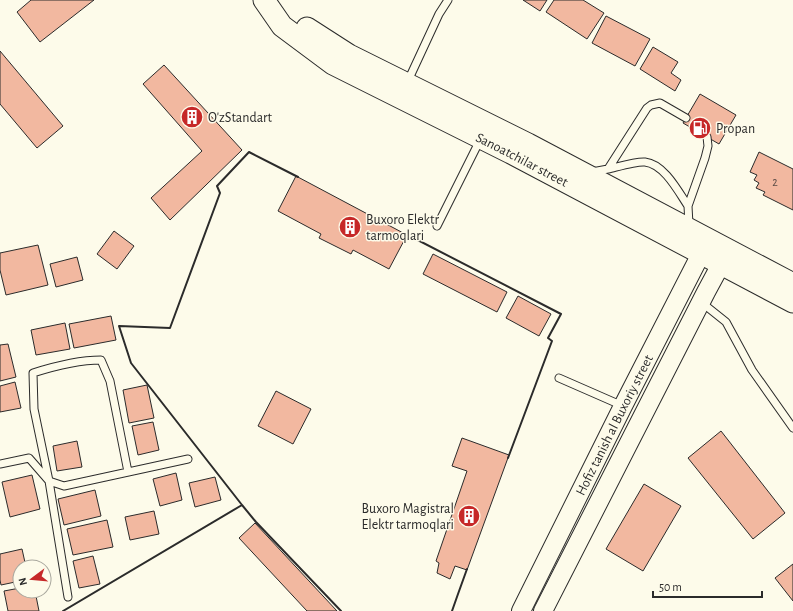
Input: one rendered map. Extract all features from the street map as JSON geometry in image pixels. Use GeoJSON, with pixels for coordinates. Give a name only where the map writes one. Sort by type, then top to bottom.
{"type":"FeatureCollection","features":[{"type":"Feature","properties":{"kind":"main road","name":"Sanoatchilar street"},"geometry":{"type":"LineString","coordinates":[[264,0],[282,26],[333,64],[404,91],[528,144],[689,229],[704,247]]}},
{"type":"Feature","properties":{"kind":"main road","name":"Sanoatchilar street"},"geometry":{"type":"LineString","coordinates":[[279,0],[294,19],[349,56],[481,138],[725,257],[793,284]]}},
{"type":"Feature","properties":{"kind":"main road","name":"Hofiz tanish al Buxoriy street"},"geometry":{"type":"LineString","coordinates":[[521,611],[704,247]]}},
{"type":"Feature","properties":{"kind":"main road","name":"Sanoatchilar street"},"geometry":{"type":"LineString","coordinates":[[725,257],[793,302]]}},
{"type":"Feature","properties":{"kind":"main road","name":"Hofiz tanish al Buxoriy street"},"geometry":{"type":"LineString","coordinates":[[542,611],[725,257]]}},
{"type":"Feature","properties":{"kind":"lane"},"geometry":{"type":"LineString","coordinates":[[404,91],[439,14],[448,0]]}},
{"type":"Feature","properties":{"kind":"lane"},"geometry":{"type":"LineString","coordinates":[[608,169],[647,108],[651,105],[660,103],[686,118]]}},
{"type":"Feature","properties":{"kind":"lane"},"geometry":{"type":"LineString","coordinates":[[689,229],[688,206],[705,158],[708,146],[707,137]]}},
{"type":"Feature","properties":{"kind":"lane"},"geometry":{"type":"LineString","coordinates":[[437,226],[481,138]]}},
{"type":"Feature","properties":{"kind":"lane"},"geometry":{"type":"LineString","coordinates":[[583,173],[645,162],[655,166],[668,176],[688,206]]}},
{"type":"Feature","properties":{"kind":"lane"},"geometry":{"type":"LineString","coordinates":[[701,302],[726,322],[752,370],[793,428]]}},
{"type":"Feature","properties":{"kind":"lane"},"geometry":{"type":"LineString","coordinates":[[68,597],[49,481],[34,409],[33,373],[87,360],[101,360],[110,381],[128,472]]}},
{"type":"Feature","properties":{"kind":"lane"},"geometry":{"type":"LineString","coordinates":[[559,378],[623,406]]}},
{"type":"Feature","properties":{"kind":"lane"},"geometry":{"type":"LineString","coordinates":[[0,464],[29,458],[49,481],[64,486],[188,458]]}},
{"type":"Feature","properties":{"kind":"building"},"geometry":{"type":"Polygon","coordinates":[[[31,0],[94,0],[40,42],[17,12],[31,0]]]}},
{"type":"Feature","properties":{"kind":"building"},"geometry":{"type":"Polygon","coordinates":[[[523,0],[547,0],[540,11],[523,0]]]}},
{"type":"Feature","properties":{"kind":"building"},"geometry":{"type":"Polygon","coordinates":[[[554,0],[583,0],[604,13],[587,39],[546,12],[554,0]]]}},
{"type":"Feature","properties":{"kind":"building"},"geometry":{"type":"Polygon","coordinates":[[[606,16],[650,39],[635,66],[592,43],[606,16]]]}},
{"type":"Feature","properties":{"kind":"building"},"geometry":{"type":"Polygon","coordinates":[[[653,47],[678,62],[671,73],[681,80],[675,91],[640,69],[653,47]]]}},
{"type":"Feature","properties":{"kind":"building"},"geometry":{"type":"Polygon","coordinates":[[[0,51],[63,126],[37,148],[0,104],[0,51]]]}},
{"type":"Feature","properties":{"kind":"building","name":"O'zStandart"},"geometry":{"type":"Polygon","coordinates":[[[164,65],[242,150],[170,220],[151,198],[202,151],[143,84],[164,65]]]}},
{"type":"Feature","properties":{"kind":"building"},"geometry":{"type":"Polygon","coordinates":[[[700,94],[736,115],[719,144],[683,123],[700,94]]]}},
{"type":"Feature","properties":{"kind":"building"},"geometry":{"type":"Polygon","coordinates":[[[759,152],[793,169],[793,210],[763,195],[765,192],[756,188],[759,183],[754,180],[757,175],[750,172],[759,152]]]}},
{"type":"Feature","properties":{"kind":"building","name":"Buxoro Elektr tarmoqlari"},"geometry":{"type":"Polygon","coordinates":[[[296,176],[407,235],[389,269],[353,250],[351,254],[319,238],[321,234],[278,211],[296,176]]]}},
{"type":"Feature","properties":{"kind":"building"},"geometry":{"type":"Polygon","coordinates":[[[114,231],[134,246],[117,269],[97,254],[114,231]]]}},
{"type":"Feature","properties":{"kind":"building"},"geometry":{"type":"Polygon","coordinates":[[[38,245],[48,285],[6,295],[0,270],[0,253],[38,245]]]}},
{"type":"Feature","properties":{"kind":"building"},"geometry":{"type":"Polygon","coordinates":[[[433,254],[507,292],[497,312],[423,274],[433,254]]]}},
{"type":"Feature","properties":{"kind":"building"},"geometry":{"type":"Polygon","coordinates":[[[77,257],[83,280],[56,287],[50,264],[77,257]]]}},
{"type":"Feature","properties":{"kind":"building"},"geometry":{"type":"Polygon","coordinates":[[[518,296],[551,314],[539,336],[506,318],[518,296]]]}},
{"type":"Feature","properties":{"kind":"building"},"geometry":{"type":"Polygon","coordinates":[[[111,316],[116,340],[74,348],[69,324],[111,316]]]}},
{"type":"Feature","properties":{"kind":"building"},"geometry":{"type":"Polygon","coordinates":[[[65,323],[70,349],[36,355],[31,330],[65,323]]]}},
{"type":"Feature","properties":{"kind":"building"},"geometry":{"type":"Polygon","coordinates":[[[8,344],[16,377],[0,381],[0,345],[8,344]]]}},
{"type":"Feature","properties":{"kind":"building"},"geometry":{"type":"Polygon","coordinates":[[[15,382],[21,408],[0,412],[0,386],[15,382]]]}},
{"type":"Feature","properties":{"kind":"building"},"geometry":{"type":"Polygon","coordinates":[[[147,385],[154,418],[129,423],[123,390],[147,385]]]}},
{"type":"Feature","properties":{"kind":"building"},"geometry":{"type":"Polygon","coordinates":[[[276,391],[311,409],[293,444],[258,426],[276,391]]]}},
{"type":"Feature","properties":{"kind":"building"},"geometry":{"type":"Polygon","coordinates":[[[153,422],[159,450],[138,455],[132,426],[153,422]]]}},
{"type":"Feature","properties":{"kind":"building"},"geometry":{"type":"Polygon","coordinates":[[[721,431],[785,513],[753,539],[688,458],[721,431]]]}},
{"type":"Feature","properties":{"kind":"building","name":"Buxoro Magistral Elektr tarmoqlari"},"geometry":{"type":"Polygon","coordinates":[[[462,438],[509,455],[467,570],[455,566],[450,579],[437,573],[439,563],[436,561],[467,471],[452,466],[462,438]]]}},
{"type":"Feature","properties":{"kind":"building"},"geometry":{"type":"Polygon","coordinates":[[[77,441],[82,467],[57,471],[53,446],[77,441]]]}},
{"type":"Feature","properties":{"kind":"building"},"geometry":{"type":"Polygon","coordinates":[[[176,473],[182,500],[160,506],[153,479],[176,473]]]}},
{"type":"Feature","properties":{"kind":"building"},"geometry":{"type":"Polygon","coordinates":[[[32,475],[40,509],[10,517],[2,482],[32,475]]]}},
{"type":"Feature","properties":{"kind":"building"},"geometry":{"type":"Polygon","coordinates":[[[215,477],[221,500],[195,507],[189,483],[215,477]]]}},
{"type":"Feature","properties":{"kind":"building"},"geometry":{"type":"Polygon","coordinates":[[[644,484],[681,506],[643,571],[606,549],[644,484]]]}},
{"type":"Feature","properties":{"kind":"building"},"geometry":{"type":"Polygon","coordinates":[[[95,490],[101,516],[64,525],[58,499],[95,490]]]}},
{"type":"Feature","properties":{"kind":"building"},"geometry":{"type":"Polygon","coordinates":[[[154,511],[159,534],[130,540],[125,517],[154,511]]]}},
{"type":"Feature","properties":{"kind":"building"},"geometry":{"type":"Polygon","coordinates":[[[107,520],[113,547],[73,555],[67,529],[107,520]]]}},
{"type":"Feature","properties":{"kind":"building"},"geometry":{"type":"Polygon","coordinates":[[[255,523],[337,611],[307,611],[239,538],[255,523]]]}},
{"type":"Feature","properties":{"kind":"building"},"geometry":{"type":"Polygon","coordinates":[[[22,549],[24,559],[12,559],[12,583],[1,585],[0,554],[22,549]]]}},
{"type":"Feature","properties":{"kind":"building"},"geometry":{"type":"Polygon","coordinates":[[[93,556],[100,584],[79,588],[73,561],[93,556]]]}},
{"type":"Feature","properties":{"kind":"building"},"geometry":{"type":"Polygon","coordinates":[[[793,564],[793,601],[775,578],[793,564]]]}},
{"type":"Feature","properties":{"kind":"building"},"geometry":{"type":"Polygon","coordinates":[[[12,590],[12,599],[37,599],[39,611],[8,611],[4,591],[12,590]]]}},
{"type":"Feature","properties":{"kind":"wall"},"geometry":{"type":"LineString","coordinates":[[298,177],[249,152],[217,186],[220,193],[170,328],[119,326],[131,363],[256,522],[341,611]]}},
{"type":"Feature","properties":{"kind":"wall"},"geometry":{"type":"LineString","coordinates":[[406,234],[561,314],[548,338],[552,341],[508,458]]}},
{"type":"Feature","properties":{"kind":"wall"},"geometry":{"type":"LineString","coordinates":[[63,611],[242,505]]}},
{"type":"Feature","properties":{"kind":"wall"},"geometry":{"type":"LineString","coordinates":[[452,611],[467,569]]}},
{"type":"Feature","properties":{"kind":"place","name":"O'zStandart"},"geometry":{"type":"Point","coordinates":[192,117]}},
{"type":"Feature","properties":{"kind":"place","name":"Propan"},"geometry":{"type":"Point","coordinates":[700,128]}},
{"type":"Feature","properties":{"kind":"place","name":"Buxoro Elektr tarmoqlari"},"geometry":{"type":"Point","coordinates":[350,227]}},
{"type":"Feature","properties":{"kind":"place","name":"Buxoro Magistral Elektr tarmoqlari"},"geometry":{"type":"Point","coordinates":[469,516]}}]}
